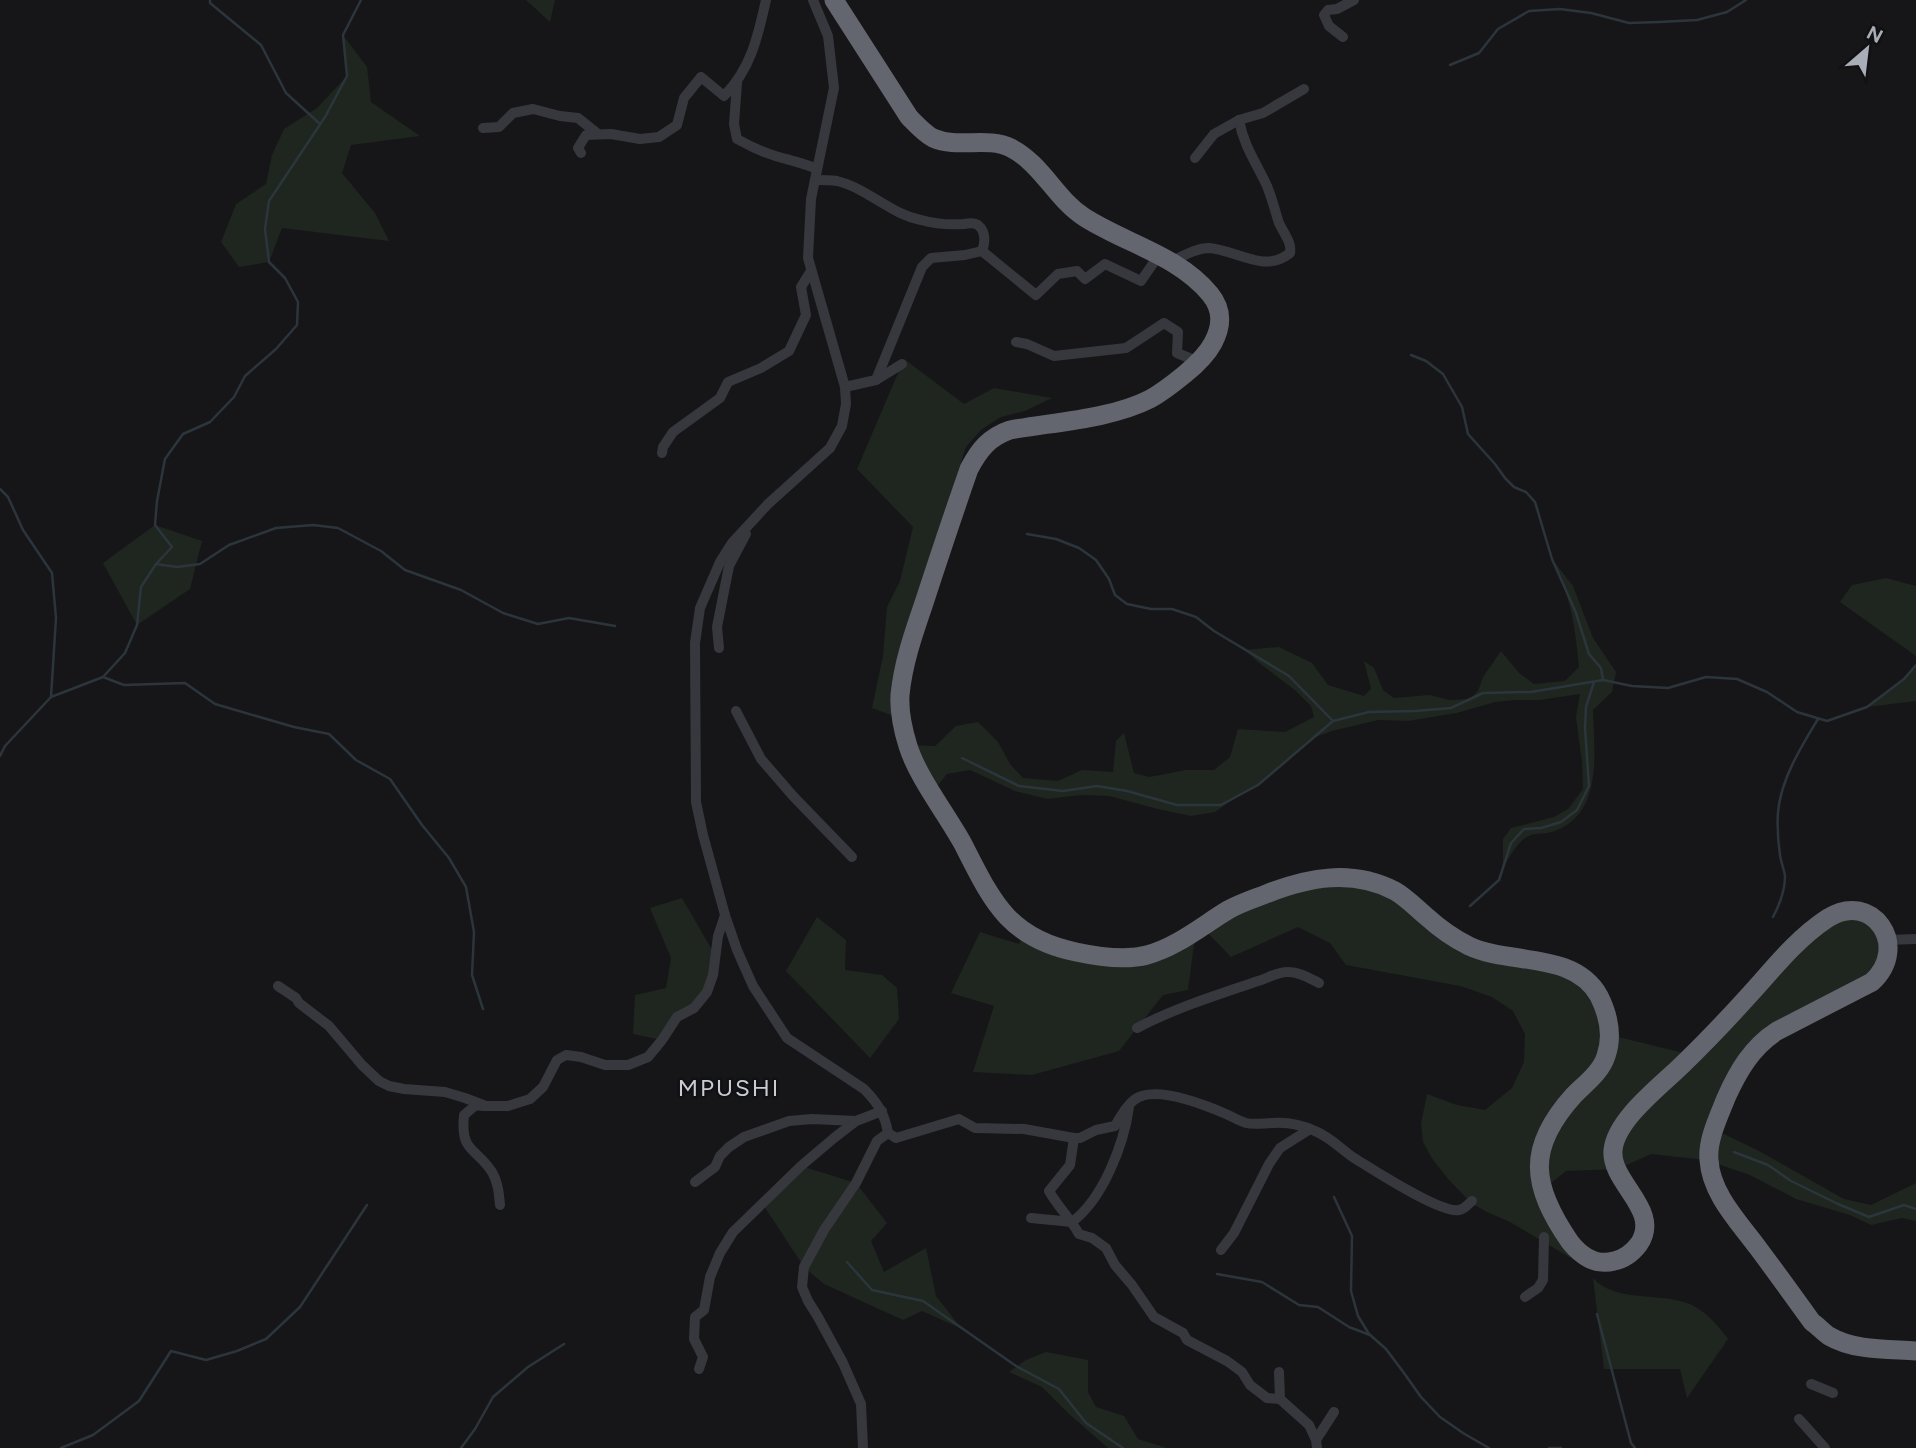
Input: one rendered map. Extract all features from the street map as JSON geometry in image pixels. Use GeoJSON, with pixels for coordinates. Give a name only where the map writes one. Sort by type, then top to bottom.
{"type":"FeatureCollection","features":[{"type":"Feature","properties":{"kind":"highway"},"geometry":{"type":"LineString","coordinates":[[834,0],[909,117],[922,131],[950,143],[982,142],[1012,149],[1027,160],[1065,202],[1081,215],[1165,258],[1202,285],[1219,309],[1219,332],[1210,349],[1172,385],[1149,399],[1112,413],[999,434],[989,440],[969,469],[906,658],[900,711],[908,748],[915,763],[1006,917],[1026,934],[1051,946],[1103,957],[1143,956],[1157,952],[1244,902],[1307,880],[1341,877],[1374,882],[1397,892],[1447,934],[1482,951],[1575,972],[1586,980],[1599,997],[1609,1024],[1609,1041],[1602,1065],[1554,1120],[1545,1136],[1538,1167],[1545,1196],[1572,1244],[1587,1258],[1605,1262],[1626,1256],[1639,1244],[1643,1235],[1644,1219],[1613,1159],[1617,1135],[1634,1111],[1699,1048],[1790,950],[1827,918],[1850,910],[1870,916],[1885,931],[1887,940],[1888,959],[1878,978],[1764,1040],[1747,1059],[1733,1083],[1710,1144],[1708,1159],[1716,1188],[1725,1203],[1812,1322],[1840,1341],[1868,1348],[1916,1351]]}},
{"type":"Feature","properties":{"kind":"street"},"geometry":{"type":"LineString","coordinates":[[581,153],[579,148],[586,135],[611,134],[640,139],[659,137],[677,125],[684,98],[701,77],[724,96],[737,83],[755,48],[766,0]]}},
{"type":"Feature","properties":{"kind":"street"},"geometry":{"type":"LineString","coordinates":[[813,0],[828,36],[834,88],[816,175],[808,258],[845,387],[846,404],[842,426],[830,448],[768,503],[732,543],[720,562],[700,608],[695,643],[696,802],[725,915],[753,986],[787,1038],[864,1088],[882,1111],[888,1133]]}},
{"type":"Feature","properties":{"kind":"street"},"geometry":{"type":"LineString","coordinates":[[1343,37],[1329,26],[1324,15],[1328,10],[1337,9],[1354,0]]}},
{"type":"Feature","properties":{"kind":"street"},"geometry":{"type":"LineString","coordinates":[[737,83],[734,124],[737,139],[789,160],[804,163],[816,175],[837,181],[916,220],[949,225],[976,224],[981,227],[985,245],[982,251],[965,256],[927,260],[917,277],[876,380]]}},
{"type":"Feature","properties":{"kind":"street"},"geometry":{"type":"LineString","coordinates":[[1195,158],[1214,134],[1239,120],[1263,113],[1304,89]]}},
{"type":"Feature","properties":{"kind":"street"},"geometry":{"type":"LineString","coordinates":[[483,128],[499,127],[513,113],[533,109],[578,118],[598,134]]}},
{"type":"Feature","properties":{"kind":"street"},"geometry":{"type":"LineString","coordinates":[[982,251],[1036,295],[1058,275],[1077,271],[1085,279],[1105,264],[1141,281],[1165,258],[1209,248],[1246,259],[1265,262],[1281,260],[1290,253],[1289,240],[1279,223],[1267,187],[1247,150],[1239,120]]}},
{"type":"Feature","properties":{"kind":"street"},"geometry":{"type":"LineString","coordinates":[[662,453],[673,432],[720,398],[728,382],[761,368],[789,351],[806,315],[801,287],[811,271]]}},
{"type":"Feature","properties":{"kind":"street"},"geometry":{"type":"LineString","coordinates":[[1016,342],[1054,356],[1126,348],[1164,323],[1178,332],[1177,353],[1199,362]]}},
{"type":"Feature","properties":{"kind":"street"},"geometry":{"type":"LineString","coordinates":[[845,387],[876,380],[902,364]]}},
{"type":"Feature","properties":{"kind":"street"},"geometry":{"type":"LineString","coordinates":[[719,648],[717,627],[729,566],[753,522]]}},
{"type":"Feature","properties":{"kind":"street"},"geometry":{"type":"LineString","coordinates":[[736,711],[761,759],[852,857]]}},
{"type":"Feature","properties":{"kind":"street"},"geometry":{"type":"LineString","coordinates":[[500,1205],[494,1175],[464,1139],[464,1115],[476,1105],[508,1106],[530,1099],[543,1087],[557,1060],[566,1055],[605,1065],[628,1065],[648,1057],[677,1017],[694,1009],[707,992],[725,915]]}},
{"type":"Feature","properties":{"kind":"street"},"geometry":{"type":"LineString","coordinates":[[1887,940],[1916,939]]}},
{"type":"Feature","properties":{"kind":"street"},"geometry":{"type":"LineString","coordinates":[[1137,1028],[1223,992],[1286,971],[1299,973],[1319,983]]}},
{"type":"Feature","properties":{"kind":"street"},"geometry":{"type":"LineString","coordinates":[[278,986],[330,1026],[379,1081],[404,1089],[445,1093],[486,1106]]}},
{"type":"Feature","properties":{"kind":"street"},"geometry":{"type":"LineString","coordinates":[[888,1133],[896,1138],[959,1119],[975,1128],[1024,1129],[1080,1138],[1096,1130],[1115,1126],[1133,1100],[1142,1095],[1159,1095],[1209,1107],[1246,1123],[1276,1123],[1310,1129],[1401,1186],[1446,1209],[1459,1210],[1472,1200]]}},
{"type":"Feature","properties":{"kind":"street"},"geometry":{"type":"LineString","coordinates":[[1072,1222],[1087,1207],[1105,1180],[1126,1129],[1130,1105]]}},
{"type":"Feature","properties":{"kind":"street"},"geometry":{"type":"LineString","coordinates":[[699,1368],[703,1357],[694,1339],[695,1317],[704,1310],[710,1277],[720,1252],[733,1231],[801,1166],[856,1121],[882,1111]]}},
{"type":"Feature","properties":{"kind":"street"},"geometry":{"type":"LineString","coordinates":[[695,1182],[715,1167],[720,1156],[729,1147],[744,1137],[789,1121],[856,1121]]}},
{"type":"Feature","properties":{"kind":"street"},"geometry":{"type":"LineString","coordinates":[[1221,1250],[1234,1233],[1280,1148],[1310,1129]]}},
{"type":"Feature","properties":{"kind":"street"},"geometry":{"type":"LineString","coordinates":[[863,1448],[861,1405],[802,1287],[804,1267],[824,1230],[856,1183],[877,1141],[888,1133]]}},
{"type":"Feature","properties":{"kind":"street"},"geometry":{"type":"LineString","coordinates":[[1074,1138],[1070,1166],[1049,1191],[1056,1205],[1079,1234],[1092,1238],[1106,1248],[1115,1265],[1154,1317],[1183,1333],[1187,1340],[1227,1361],[1242,1372],[1250,1385],[1267,1398],[1280,1399],[1309,1426],[1316,1444]]}},
{"type":"Feature","properties":{"kind":"street"},"geometry":{"type":"LineString","coordinates":[[1031,1218],[1072,1222]]}},
{"type":"Feature","properties":{"kind":"street"},"geometry":{"type":"LineString","coordinates":[[1525,1297],[1538,1288],[1543,1280],[1544,1237]]}},
{"type":"Feature","properties":{"kind":"street"},"geometry":{"type":"LineString","coordinates":[[1279,1372],[1280,1399]]}},
{"type":"Feature","properties":{"kind":"street"},"geometry":{"type":"LineString","coordinates":[[1811,1384],[1833,1394]]}},
{"type":"Feature","properties":{"kind":"street"},"geometry":{"type":"LineString","coordinates":[[1316,1444],[1334,1412]]}},
{"type":"Feature","properties":{"kind":"street"},"geometry":{"type":"LineString","coordinates":[[1799,1419],[1825,1448]]}},
{"type":"Feature","properties":{"kind":"shaded area"},"geometry":{"type":"Polygon","coordinates":[[[526,0],[555,0],[550,22],[526,0]]]}},
{"type":"Feature","properties":{"kind":"shaded area"},"geometry":{"type":"Polygon","coordinates":[[[343,35],[367,67],[371,102],[420,136],[351,145],[342,173],[375,213],[389,241],[282,228],[269,262],[239,267],[221,242],[236,204],[266,184],[272,155],[284,129],[317,108],[347,76],[343,35]]]}},
{"type":"Feature","properties":{"kind":"shaded area"},"geometry":{"type":"Polygon","coordinates":[[[904,359],[964,404],[994,388],[1052,398],[1025,411],[1001,417],[981,430],[966,447],[908,627],[891,715],[872,708],[883,656],[887,607],[900,581],[913,527],[857,469],[904,359]]]}},
{"type":"Feature","properties":{"kind":"shaded area"},"geometry":{"type":"Polygon","coordinates":[[[155,525],[202,541],[190,589],[137,625],[103,563],[155,525]]]}},
{"type":"Feature","properties":{"kind":"shaded area"},"geometry":{"type":"Polygon","coordinates":[[[1552,559],[1573,586],[1593,638],[1616,672],[1612,692],[1593,710],[1592,781],[1580,812],[1569,824],[1552,832],[1526,837],[1503,867],[1503,839],[1511,828],[1554,817],[1568,809],[1583,789],[1576,717],[1580,694],[1540,700],[1495,702],[1457,713],[1408,721],[1378,720],[1332,731],[1310,739],[1258,785],[1215,812],[1191,816],[1109,796],[1081,795],[1047,799],[1015,791],[970,770],[947,774],[935,789],[909,745],[935,746],[956,726],[978,722],[998,742],[1010,764],[1023,778],[1058,781],[1082,770],[1113,772],[1116,741],[1124,733],[1134,773],[1149,777],[1186,770],[1214,770],[1230,757],[1238,729],[1285,732],[1314,717],[1311,706],[1296,691],[1245,650],[1279,647],[1312,663],[1328,685],[1364,696],[1371,689],[1364,661],[1374,668],[1383,690],[1394,698],[1430,695],[1449,700],[1470,699],[1478,691],[1483,677],[1501,651],[1519,673],[1534,684],[1565,681],[1579,667],[1568,599],[1552,559]]]}},
{"type":"Feature","properties":{"kind":"shaded area"},"geometry":{"type":"Polygon","coordinates":[[[1886,578],[1916,586],[1916,656],[1840,602],[1852,585],[1886,578]]]}},
{"type":"Feature","properties":{"kind":"shaded area"},"geometry":{"type":"Polygon","coordinates":[[[1916,665],[1916,701],[1867,707],[1904,679],[1916,665]]]}},
{"type":"Feature","properties":{"kind":"shaded area"},"geometry":{"type":"Polygon","coordinates":[[[1341,871],[1368,874],[1396,888],[1451,933],[1483,945],[1574,967],[1596,986],[1606,1009],[1606,1034],[1688,1054],[1808,930],[1832,913],[1854,907],[1877,918],[1889,934],[1887,959],[1877,976],[1859,988],[1818,1005],[1767,1032],[1741,1061],[1708,1140],[1724,1134],[1844,1199],[1871,1205],[1916,1183],[1916,1221],[1902,1218],[1871,1225],[1850,1215],[1796,1199],[1750,1175],[1706,1160],[1651,1154],[1618,1169],[1566,1171],[1540,1192],[1562,1236],[1578,1260],[1569,1257],[1510,1222],[1471,1203],[1433,1160],[1423,1142],[1421,1124],[1427,1094],[1457,1105],[1485,1110],[1512,1088],[1524,1062],[1525,1034],[1513,1011],[1492,997],[1460,986],[1346,965],[1330,943],[1298,927],[1231,957],[1197,922],[1235,903],[1308,876],[1341,871]]]}},
{"type":"Feature","properties":{"kind":"shaded area"},"geometry":{"type":"Polygon","coordinates":[[[682,898],[715,955],[707,992],[677,1017],[662,1040],[633,1034],[635,995],[666,988],[671,958],[650,908],[682,898]]]}},
{"type":"Feature","properties":{"kind":"shaded area"},"geometry":{"type":"Polygon","coordinates":[[[817,917],[846,940],[845,970],[882,975],[897,988],[899,1019],[870,1058],[786,971],[817,917]]]}},
{"type":"Feature","properties":{"kind":"shaded area"},"geometry":{"type":"Polygon","coordinates":[[[1197,923],[1188,990],[1163,995],[1119,1051],[1032,1075],[973,1072],[994,1006],[951,993],[980,932],[1019,944],[1026,926],[1064,942],[1113,949],[1154,945],[1197,923]]]}},
{"type":"Feature","properties":{"kind":"shaded area"},"geometry":{"type":"Polygon","coordinates":[[[801,1166],[856,1183],[887,1223],[871,1241],[884,1272],[926,1248],[936,1296],[962,1329],[922,1311],[903,1320],[824,1284],[804,1267],[762,1203],[801,1166]]]}},
{"type":"Feature","properties":{"kind":"shaded area"},"geometry":{"type":"Polygon","coordinates":[[[1593,1278],[1614,1291],[1692,1305],[1716,1324],[1728,1339],[1687,1398],[1680,1369],[1604,1369],[1593,1278]]]}},
{"type":"Feature","properties":{"kind":"shaded area"},"geometry":{"type":"Polygon","coordinates":[[[1046,1352],[1088,1360],[1088,1392],[1096,1407],[1124,1416],[1138,1439],[1167,1448],[1108,1448],[1042,1387],[1009,1372],[1026,1360],[1046,1352]]]}},
{"type":"Feature","properties":{"kind":"waterway"},"geometry":{"type":"LineString","coordinates":[[210,0],[210,3],[261,45],[286,93],[319,123]]}},
{"type":"Feature","properties":{"kind":"waterway"},"geometry":{"type":"LineString","coordinates":[[51,697],[103,677],[125,653],[137,625],[141,587],[156,564],[172,547],[155,525],[165,459],[183,434],[210,422],[234,397],[245,376],[276,349],[297,325],[298,302],[285,278],[269,262],[265,229],[269,201],[325,117],[347,76],[343,35],[361,0]]}},
{"type":"Feature","properties":{"kind":"waterway"},"geometry":{"type":"LineString","coordinates":[[1450,65],[1479,53],[1498,29],[1529,11],[1560,9],[1591,13],[1629,23],[1659,22],[1697,20],[1727,12],[1746,0]]}},
{"type":"Feature","properties":{"kind":"waterway"},"geometry":{"type":"LineString","coordinates":[[1411,355],[1426,361],[1443,374],[1462,407],[1468,434],[1505,478],[1514,487],[1526,492],[1535,502],[1552,559],[1576,613],[1589,654],[1601,668],[1603,680]]}},
{"type":"Feature","properties":{"kind":"waterway"},"geometry":{"type":"LineString","coordinates":[[0,489],[8,497],[23,530],[52,573],[56,618],[51,697],[5,746],[0,756]]}},
{"type":"Feature","properties":{"kind":"waterway"},"geometry":{"type":"LineString","coordinates":[[156,564],[177,567],[200,564],[229,545],[276,528],[313,525],[338,528],[381,551],[405,570],[461,590],[503,613],[538,624],[569,618],[615,626]]}},
{"type":"Feature","properties":{"kind":"waterway"},"geometry":{"type":"LineString","coordinates":[[1027,534],[1056,539],[1079,548],[1096,560],[1109,579],[1115,595],[1127,604],[1151,609],[1172,609],[1196,617],[1214,631],[1289,676],[1333,721]]}},
{"type":"Feature","properties":{"kind":"waterway"},"geometry":{"type":"LineString","coordinates":[[962,758],[1019,786],[1063,791],[1097,786],[1177,805],[1221,805],[1258,785],[1333,721],[1369,712],[1451,708],[1483,693],[1531,692],[1603,680],[1632,686],[1668,688],[1706,677],[1737,679],[1767,692],[1797,712],[1827,721],[1867,707],[1904,679],[1916,665]]}},
{"type":"Feature","properties":{"kind":"waterway"},"geometry":{"type":"LineString","coordinates":[[103,677],[124,685],[185,683],[215,704],[294,727],[329,734],[356,760],[390,779],[449,858],[466,887],[474,932],[472,975],[483,1009]]}},
{"type":"Feature","properties":{"kind":"waterway"},"geometry":{"type":"LineString","coordinates":[[1470,906],[1499,880],[1511,843],[1524,829],[1541,828],[1561,822],[1577,810],[1589,786],[1586,707],[1594,682]]}},
{"type":"Feature","properties":{"kind":"waterway"},"geometry":{"type":"LineString","coordinates":[[1773,917],[1785,882],[1778,834],[1780,800],[1793,764],[1818,719]]}},
{"type":"Feature","properties":{"kind":"waterway"},"geometry":{"type":"LineString","coordinates":[[1734,1152],[1768,1165],[1791,1181],[1869,1217],[1904,1205],[1916,1209]]}},
{"type":"Feature","properties":{"kind":"waterway"},"geometry":{"type":"LineString","coordinates":[[1334,1197],[1352,1236],[1351,1291],[1358,1316],[1369,1334],[1386,1349],[1421,1397],[1440,1417],[1489,1448]]}},
{"type":"Feature","properties":{"kind":"waterway"},"geometry":{"type":"LineString","coordinates":[[61,1448],[93,1435],[139,1401],[171,1351],[206,1360],[266,1339],[300,1307],[367,1205]]}},
{"type":"Feature","properties":{"kind":"waterway"},"geometry":{"type":"LineString","coordinates":[[847,1262],[872,1290],[923,1301],[1016,1366],[1059,1389],[1086,1423],[1123,1448]]}},
{"type":"Feature","properties":{"kind":"waterway"},"geometry":{"type":"LineString","coordinates":[[1217,1274],[1262,1282],[1299,1305],[1318,1307],[1349,1327],[1370,1335]]}},
{"type":"Feature","properties":{"kind":"waterway"},"geometry":{"type":"LineString","coordinates":[[1597,1314],[1631,1443],[1635,1448]]}},
{"type":"Feature","properties":{"kind":"waterway"},"geometry":{"type":"LineString","coordinates":[[461,1448],[493,1397],[528,1367],[564,1344]]}},
{"type":"Feature","properties":{"kind":"waterway"},"geometry":{"type":"LineString","coordinates":[[1549,1448],[1561,1448]]}},
{"type":"Feature","properties":{"kind":"district","name":"MPUSHI"},"geometry":{"type":"Point","coordinates":[729,1087]}}]}
